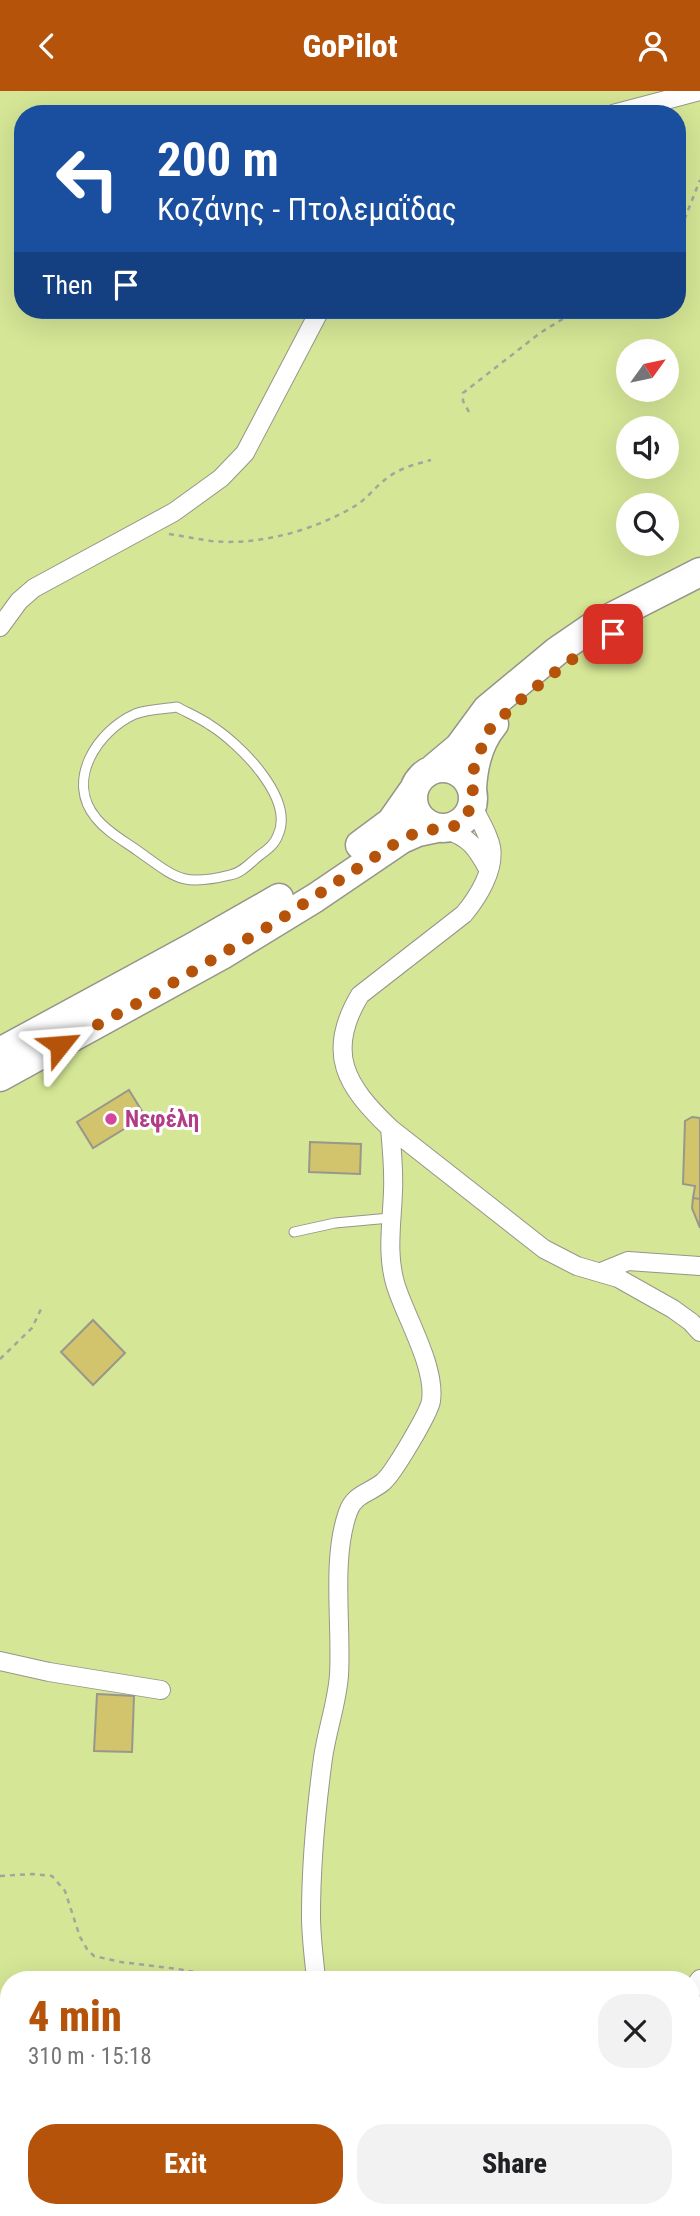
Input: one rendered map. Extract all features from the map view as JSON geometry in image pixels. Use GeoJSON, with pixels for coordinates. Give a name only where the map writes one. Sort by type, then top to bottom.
{"type":"FeatureCollection","features":[{"type":"Feature","properties":{"kind":"main road"},"geometry":{"type":"LineString","coordinates":[[0,1052],[193,947],[325,870],[391,823],[420,777],[459,747],[487,709],[557,651],[592,627],[700,572]]}},
{"type":"Feature","properties":{"kind":"main road"},"geometry":{"type":"LineString","coordinates":[[0,1077],[147,998],[276,922],[402,839],[418,832],[454,826],[463,821],[472,797],[474,766],[485,738],[495,723],[590,646],[700,590]]}},
{"type":"Feature","properties":{"kind":"main road"},"geometry":{"type":"LineString","coordinates":[[434,768],[446,767],[457,771],[467,779],[472,797]]}},
{"type":"Feature","properties":{"kind":"main road"},"geometry":{"type":"LineString","coordinates":[[412,792],[412,804],[417,815],[426,824],[441,828]]}},
{"type":"Feature","properties":{"kind":"street"},"geometry":{"type":"LineString","coordinates":[[647,105],[700,91]]}},
{"type":"Feature","properties":{"kind":"street"},"geometry":{"type":"LineString","coordinates":[[0,627],[19,601],[34,588],[174,512],[221,478],[245,453],[315,319]]}},
{"type":"Feature","properties":{"kind":"street"},"geometry":{"type":"LineString","coordinates":[[472,797],[491,849],[488,869],[477,897],[464,914],[360,995],[347,1020],[342,1045],[349,1079],[362,1100],[390,1128],[544,1249],[577,1266],[618,1278],[654,1297],[684,1317],[700,1332]]}},
{"type":"Feature","properties":{"kind":"street"},"geometry":{"type":"LineString","coordinates":[[441,828],[462,835],[471,842],[488,869]]}},
{"type":"Feature","properties":{"kind":"street"},"geometry":{"type":"LineString","coordinates":[[315,1971],[311,1917],[315,1823],[323,1755],[339,1678],[339,1576],[345,1523],[348,1509],[354,1500],[375,1488],[390,1475],[425,1417],[431,1401],[431,1383],[421,1348],[401,1301],[391,1268],[390,1218],[393,1193],[390,1128]]}},
{"type":"Feature","properties":{"kind":"street"},"geometry":{"type":"LineString","coordinates":[[601,1272],[628,1261],[700,1266]]}},
{"type":"Feature","properties":{"kind":"street"},"geometry":{"type":"LineString","coordinates":[[0,1661],[49,1672],[161,1690]]}},
{"type":"Feature","properties":{"kind":"lane"},"geometry":{"type":"LineString","coordinates":[[177,707],[212,726],[239,747],[266,777],[277,799],[282,827],[273,845],[237,874],[194,881],[178,878],[108,829],[94,816],[86,798],[83,775],[100,741],[115,727],[135,714],[177,707]]}},
{"type":"Feature","properties":{"kind":"lane"},"geometry":{"type":"LineString","coordinates":[[294,1232],[335,1223],[390,1218]]}},
{"type":"Feature","properties":{"kind":"path"},"geometry":{"type":"LineString","coordinates":[[686,215],[700,180]]}},
{"type":"Feature","properties":{"kind":"path"},"geometry":{"type":"LineString","coordinates":[[469,412],[463,401],[463,393],[540,333],[563,319]]}},
{"type":"Feature","properties":{"kind":"path"},"geometry":{"type":"LineString","coordinates":[[141,530],[212,541],[255,540],[276,536],[309,527],[343,513],[359,504],[389,476],[431,460]]}},
{"type":"Feature","properties":{"kind":"path"},"geometry":{"type":"LineString","coordinates":[[0,1359],[32,1328],[42,1307]]}},
{"type":"Feature","properties":{"kind":"path"},"geometry":{"type":"LineString","coordinates":[[0,1876],[52,1876],[65,1891],[80,1937],[94,1956],[185,1971]]}},
{"type":"Feature","properties":{"kind":"green space"},"geometry":{"type":"Polygon","coordinates":[[[0,91],[700,91],[700,1971],[0,1971],[0,91]]]}},
{"type":"Feature","properties":{"kind":"building","name":"Νεφέλη"},"geometry":{"type":"Polygon","coordinates":[[[129,1090],[145,1116],[93,1148],[77,1122],[129,1090]]]}},
{"type":"Feature","properties":{"kind":"building"},"geometry":{"type":"Polygon","coordinates":[[[692,1117],[700,1118],[700,1199],[693,1198],[695,1186],[683,1184],[685,1121],[692,1117]]]}},
{"type":"Feature","properties":{"kind":"building"},"geometry":{"type":"Polygon","coordinates":[[[310,1142],[361,1144],[360,1174],[309,1172],[310,1142]]]}},
{"type":"Feature","properties":{"kind":"building"},"geometry":{"type":"Polygon","coordinates":[[[693,1198],[700,1199],[700,1228],[692,1208],[693,1198]]]}},
{"type":"Feature","properties":{"kind":"building"},"geometry":{"type":"Polygon","coordinates":[[[93,1320],[125,1353],[93,1385],[61,1352],[93,1320]]]}},
{"type":"Feature","properties":{"kind":"building"},"geometry":{"type":"Polygon","coordinates":[[[97,1694],[134,1696],[132,1752],[94,1751],[97,1694]]]}},
{"type":"Feature","properties":{"kind":"place","name":"Νεφέλη"},"geometry":{"type":"Point","coordinates":[111,1119]}},
{"type":"Feature","properties":{"kind":"route"},"geometry":{"type":"LineString","coordinates":[[60,1045],[147,998],[276,922],[402,839],[418,832],[445,829],[463,821],[472,805],[472,776],[476,756],[489,730],[547,678],[590,646],[613,634]]}}]}
